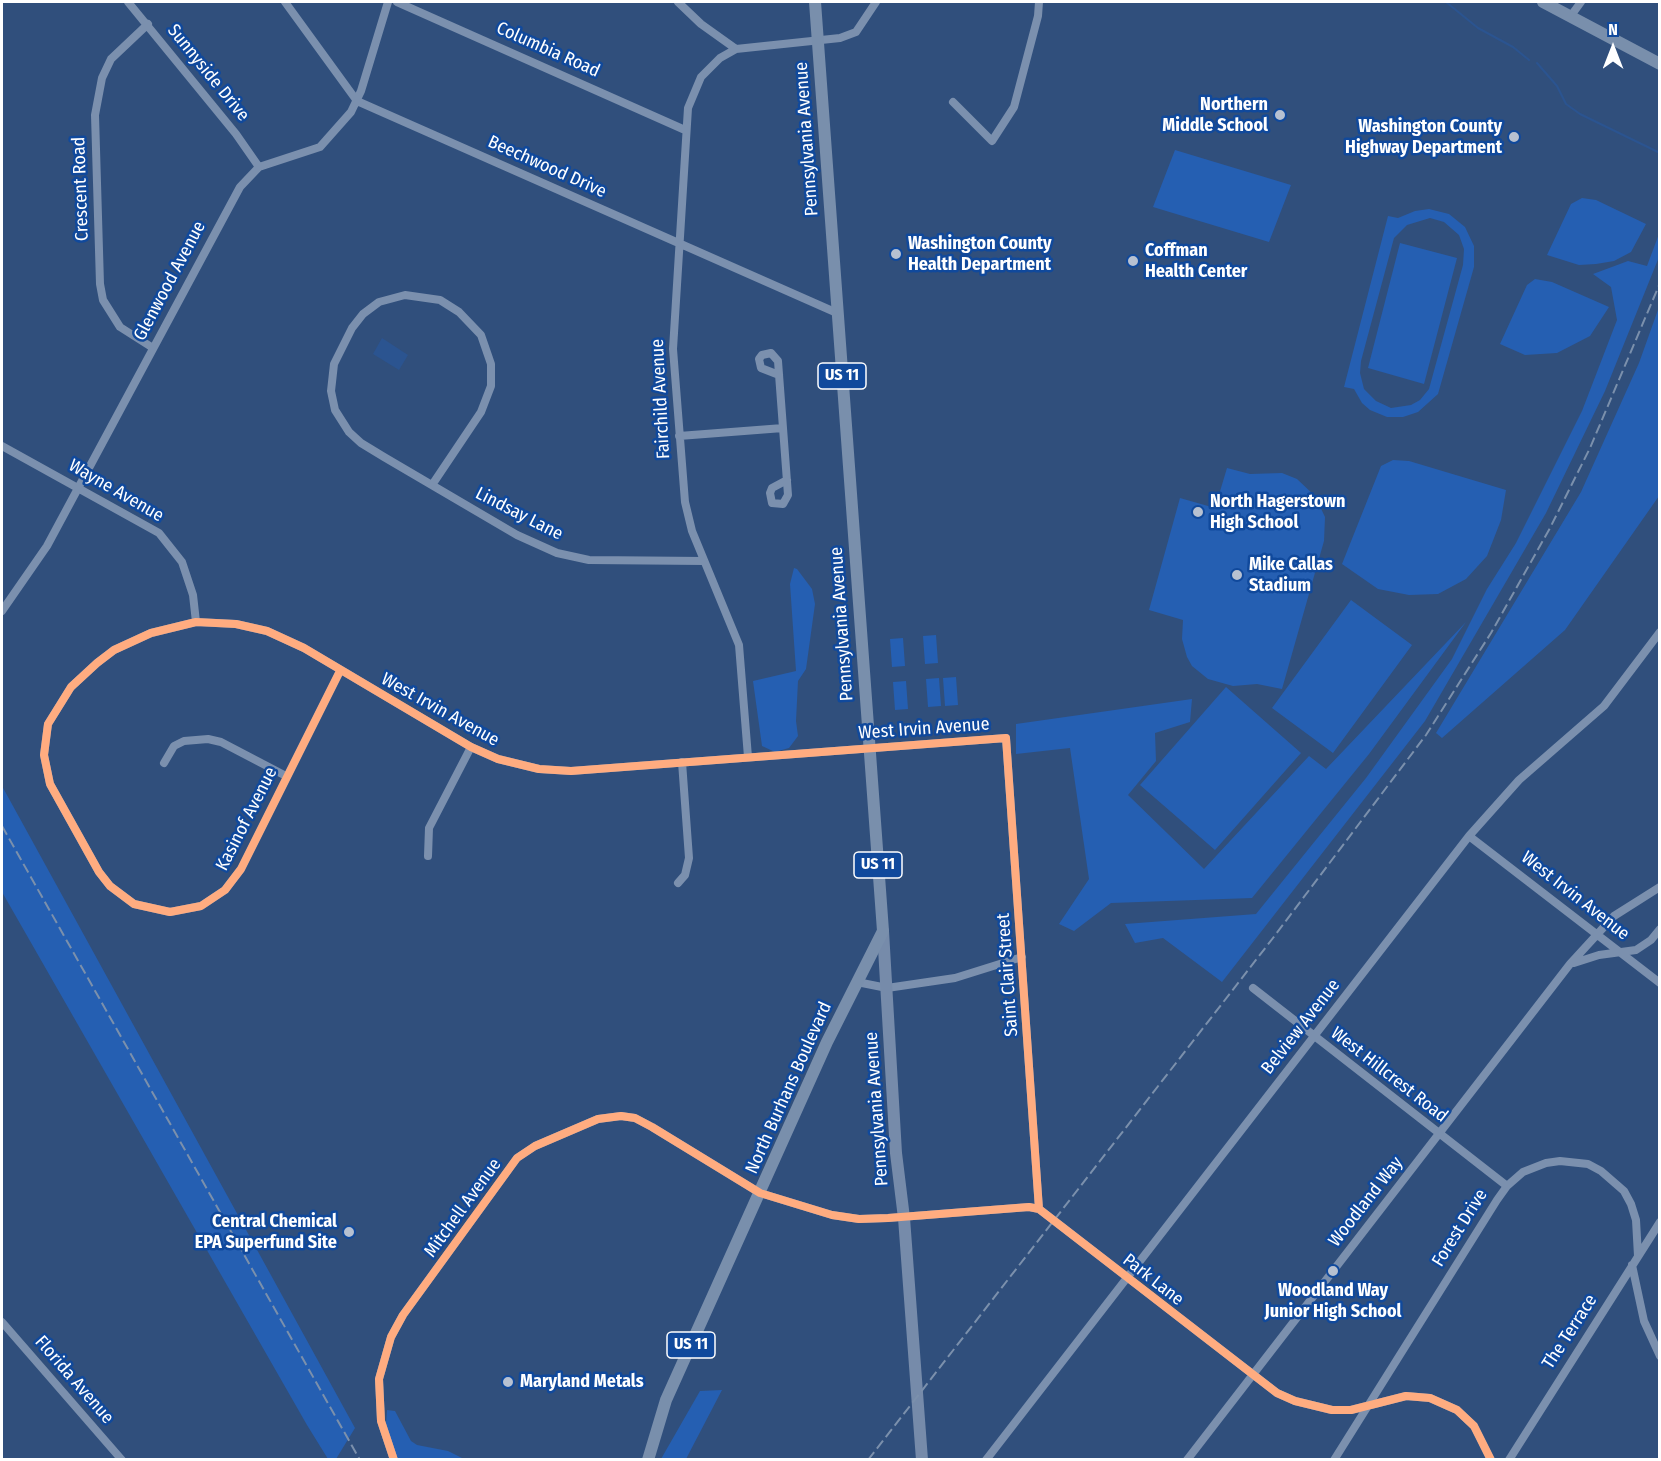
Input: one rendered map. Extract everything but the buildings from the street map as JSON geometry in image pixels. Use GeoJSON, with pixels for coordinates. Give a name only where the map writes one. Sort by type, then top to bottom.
{"type":"FeatureCollection","features":[{"type":"Feature","properties":{"kind":"main road","name":"Pennsylvania Avenue"},"geometry":{"type":"LineString","coordinates":[[815,2],[883,931],[896,1153],[922,1460]]}},
{"type":"Feature","properties":{"kind":"main road"},"geometry":{"type":"LineString","coordinates":[[1543,2],[1659,64]]}},
{"type":"Feature","properties":{"kind":"main road","name":"North Burhans Boulevard"},"geometry":{"type":"LineString","coordinates":[[648,1460],[666,1400],[857,982],[883,931]]}},
{"type":"Feature","properties":{"kind":"street","name":"Sunnyside Drive"},"geometry":{"type":"LineString","coordinates":[[128,2],[148,24],[259,167]]}},
{"type":"Feature","properties":{"kind":"street"},"geometry":{"type":"LineString","coordinates":[[285,2],[357,101]]}},
{"type":"Feature","properties":{"kind":"street","name":"Glenwood Avenue"},"geometry":{"type":"LineString","coordinates":[[2,611],[5,599],[47,546],[240,187],[259,167],[320,147],[351,112],[357,101],[388,2]]}},
{"type":"Feature","properties":{"kind":"street","name":"Columbia Road"},"geometry":{"type":"LineString","coordinates":[[397,2],[685,130]]}},
{"type":"Feature","properties":{"kind":"street"},"geometry":{"type":"LineString","coordinates":[[678,2],[701,24],[736,49],[840,38],[856,32],[866,21],[876,2]]}},
{"type":"Feature","properties":{"kind":"street"},"geometry":{"type":"LineString","coordinates":[[953,102],[992,141],[1014,106],[1038,16],[1039,2]]}},
{"type":"Feature","properties":{"kind":"street"},"geometry":{"type":"LineString","coordinates":[[1570,17],[1581,2]]}},
{"type":"Feature","properties":{"kind":"street","name":"Crescent Road"},"geometry":{"type":"LineString","coordinates":[[148,24],[111,59],[102,78],[95,115],[100,284],[103,300],[120,327],[153,348]]}},
{"type":"Feature","properties":{"kind":"street","name":"Fairchild Avenue"},"geometry":{"type":"LineString","coordinates":[[736,49],[720,58],[701,77],[688,108],[673,349],[685,502],[704,561],[739,645],[748,757]]}},
{"type":"Feature","properties":{"kind":"street","name":"Beechwood Drive"},"geometry":{"type":"LineString","coordinates":[[357,101],[837,313]]}},
{"type":"Feature","properties":{"kind":"street","name":"Lindsay Lane"},"geometry":{"type":"LineString","coordinates":[[432,485],[482,412],[491,386],[492,364],[481,335],[459,312],[440,300],[405,295],[391,298],[370,308],[351,328],[334,364],[331,391],[335,410],[349,432],[361,443],[432,485],[517,535],[557,553],[589,560],[704,561]]}},
{"type":"Feature","properties":{"kind":"street"},"geometry":{"type":"LineString","coordinates":[[779,375],[787,480]]}},
{"type":"Feature","properties":{"kind":"street"},"geometry":{"type":"LineString","coordinates":[[679,436],[783,428]]}},
{"type":"Feature","properties":{"kind":"street","name":"Wayne Avenue"},"geometry":{"type":"LineString","coordinates":[[2,446],[145,524],[171,546],[189,578],[196,622]]}},
{"type":"Feature","properties":{"kind":"street","name":"West Irvin Avenue"},"geometry":{"type":"LineString","coordinates":[[71,687],[96,663],[114,650],[151,633],[196,622],[236,624],[267,631],[304,648],[340,672],[471,747],[519,765],[556,771],[1006,738]]}},
{"type":"Feature","properties":{"kind":"street","name":"Belview Avenue"},"geometry":{"type":"LineString","coordinates":[[986,1460],[1469,836],[1519,780],[1604,706],[1659,634]]}},
{"type":"Feature","properties":{"kind":"street","name":"Kasinof Avenue"},"geometry":{"type":"LineString","coordinates":[[71,687],[48,724],[44,738],[46,770],[59,801],[99,872],[110,886],[134,904],[153,910],[186,911],[201,906],[225,890],[241,869],[340,672]]}},
{"type":"Feature","properties":{"kind":"street"},"geometry":{"type":"LineString","coordinates":[[164,762],[174,746],[184,741],[208,738],[221,742],[286,776]]}},
{"type":"Feature","properties":{"kind":"street","name":"Saint Clair Street"},"geometry":{"type":"LineString","coordinates":[[1006,738],[1039,1209]]}},
{"type":"Feature","properties":{"kind":"street"},"geometry":{"type":"LineString","coordinates":[[428,856],[429,828],[471,747]]}},
{"type":"Feature","properties":{"kind":"street"},"geometry":{"type":"LineString","coordinates":[[678,883],[685,875],[689,858],[682,762]]}},
{"type":"Feature","properties":{"kind":"street","name":"West Irvin Avenue"},"geometry":{"type":"LineString","coordinates":[[1469,836],[1659,983]]}},
{"type":"Feature","properties":{"kind":"street","name":"Woodland Way"},"geometry":{"type":"LineString","coordinates":[[1187,1460],[1570,964],[1596,933],[1629,904],[1659,887]]}},
{"type":"Feature","properties":{"kind":"street"},"geometry":{"type":"LineString","coordinates":[[1570,964],[1599,955],[1622,954],[1644,945],[1659,929]]}},
{"type":"Feature","properties":{"kind":"street"},"geometry":{"type":"LineString","coordinates":[[857,982],[887,988],[955,978],[1022,957]]}},
{"type":"Feature","properties":{"kind":"street","name":"West Hillcrest Road"},"geometry":{"type":"LineString","coordinates":[[1253,988],[1507,1186]]}},
{"type":"Feature","properties":{"kind":"street","name":"Mitchell Avenue"},"geometry":{"type":"LineString","coordinates":[[394,1460],[384,1437],[378,1400],[383,1359],[391,1337],[403,1315],[503,1176],[526,1151],[598,1119],[628,1117],[652,1127],[760,1193]]}},
{"type":"Feature","properties":{"kind":"street","name":"Forest Drive"},"geometry":{"type":"LineString","coordinates":[[1334,1460],[1507,1186],[1523,1172],[1546,1163],[1573,1161],[1588,1164],[1601,1171],[1624,1191],[1631,1204],[1636,1220],[1638,1257]]}},
{"type":"Feature","properties":{"kind":"street"},"geometry":{"type":"LineString","coordinates":[[760,1193],[832,1215],[859,1219],[903,1218],[1029,1207],[1039,1209]]}},
{"type":"Feature","properties":{"kind":"street","name":"Park Lane"},"geometry":{"type":"LineString","coordinates":[[1039,1209],[1252,1376],[1277,1393],[1315,1407],[1351,1410],[1391,1398],[1420,1396],[1448,1404],[1474,1426],[1491,1460]]}},
{"type":"Feature","properties":{"kind":"street","name":"The Terrace"},"geometry":{"type":"LineString","coordinates":[[1509,1460],[1659,1222]]}},
{"type":"Feature","properties":{"kind":"street"},"geometry":{"type":"LineString","coordinates":[[1632,1265],[1644,1321],[1659,1356]]}},
{"type":"Feature","properties":{"kind":"street","name":"Florida Avenue"},"geometry":{"type":"LineString","coordinates":[[2,1322],[122,1460]]}},
{"type":"Feature","properties":{"kind":"shaded area"},"geometry":{"type":"Polygon","coordinates":[[[1175,150],[1291,185],[1269,242],[1153,207],[1175,150]]]}},
{"type":"Feature","properties":{"kind":"shaded area"},"geometry":{"type":"Polygon","coordinates":[[[1582,198],[1596,200],[1646,224],[1631,252],[1614,261],[1579,265],[1547,255],[1571,204],[1582,198]]]}},
{"type":"Feature","properties":{"kind":"shaded area"},"geometry":{"type":"Polygon","coordinates":[[[1429,209],[1449,214],[1465,227],[1474,246],[1474,267],[1438,394],[1418,412],[1403,417],[1387,417],[1370,410],[1362,403],[1354,389],[1344,387],[1388,216],[1398,218],[1415,211],[1429,209]],[[1430,218],[1407,225],[1394,238],[1361,361],[1360,373],[1364,389],[1376,401],[1391,408],[1411,405],[1420,400],[1429,389],[1463,265],[1464,249],[1459,235],[1444,222],[1430,218]]]}},
{"type":"Feature","properties":{"kind":"shaded area"},"geometry":{"type":"Polygon","coordinates":[[[1659,234],[1659,257],[1605,391],[1546,513],[1425,721],[1222,982],[1163,938],[1135,943],[1125,924],[1256,914],[1366,778],[1452,659],[1487,589],[1516,543],[1582,411],[1617,320],[1611,287],[1593,274],[1628,261],[1647,266],[1659,234]]]}},
{"type":"Feature","properties":{"kind":"shaded area"},"geometry":{"type":"Polygon","coordinates":[[[1400,243],[1457,258],[1424,384],[1368,368],[1400,243]]]}},
{"type":"Feature","properties":{"kind":"shaded area"},"geometry":{"type":"Polygon","coordinates":[[[1535,279],[1552,282],[1609,307],[1590,336],[1557,353],[1525,355],[1500,344],[1527,285],[1535,279]]]}},
{"type":"Feature","properties":{"kind":"shaded area"},"geometry":{"type":"Polygon","coordinates":[[[1659,307],[1659,496],[1565,630],[1442,738],[1436,733],[1581,492],[1639,363],[1659,307]]]}},
{"type":"Feature","properties":{"kind":"shaded area"},"geometry":{"type":"Polygon","coordinates":[[[382,338],[408,355],[399,370],[373,354],[382,338]]]}},
{"type":"Feature","properties":{"kind":"shaded area"},"geometry":{"type":"Polygon","coordinates":[[[1393,460],[1409,461],[1506,490],[1501,520],[1487,556],[1466,579],[1438,594],[1409,595],[1378,589],[1342,564],[1381,466],[1393,460]]]}},
{"type":"Feature","properties":{"kind":"shaded area","name":"Mike Callas Stadium"},"geometry":{"type":"Polygon","coordinates":[[[1227,468],[1250,474],[1282,473],[1297,479],[1315,496],[1325,517],[1324,541],[1282,689],[1257,684],[1233,686],[1208,679],[1192,666],[1187,657],[1182,639],[1183,620],[1149,610],[1180,498],[1215,508],[1227,468]]]}},
{"type":"Feature","properties":{"kind":"shaded area"},"geometry":{"type":"Polygon","coordinates":[[[794,568],[812,589],[815,604],[806,669],[798,681],[796,721],[798,736],[789,748],[775,752],[762,746],[753,681],[796,671],[790,584],[794,568]]]}},
{"type":"Feature","properties":{"kind":"shaded area"},"geometry":{"type":"Polygon","coordinates":[[[1351,600],[1412,645],[1333,753],[1272,708],[1351,600]]]}},
{"type":"Feature","properties":{"kind":"shaded area"},"geometry":{"type":"Polygon","coordinates":[[[1466,622],[1369,754],[1252,898],[1111,903],[1074,931],[1059,924],[1089,879],[1070,748],[1016,754],[1016,724],[1192,699],[1190,722],[1155,733],[1156,761],[1128,795],[1204,869],[1309,756],[1326,769],[1466,622]]]}},
{"type":"Feature","properties":{"kind":"shaded area"},"geometry":{"type":"Polygon","coordinates":[[[936,635],[938,663],[925,664],[923,636],[936,635]]]}},
{"type":"Feature","properties":{"kind":"shaded area"},"geometry":{"type":"Polygon","coordinates":[[[903,638],[905,666],[892,667],[890,639],[903,638]]]}},
{"type":"Feature","properties":{"kind":"shaded area"},"geometry":{"type":"Polygon","coordinates":[[[956,677],[958,705],[945,706],[943,678],[956,677]]]}},
{"type":"Feature","properties":{"kind":"shaded area"},"geometry":{"type":"Polygon","coordinates":[[[939,678],[941,706],[928,707],[926,679],[939,678]]]}},
{"type":"Feature","properties":{"kind":"shaded area"},"geometry":{"type":"Polygon","coordinates":[[[906,681],[908,709],[895,710],[893,682],[906,681]]]}},
{"type":"Feature","properties":{"kind":"shaded area"},"geometry":{"type":"Polygon","coordinates":[[[1226,687],[1301,753],[1215,850],[1140,785],[1226,687]]]}},
{"type":"Feature","properties":{"kind":"shaded area"},"geometry":{"type":"Polygon","coordinates":[[[2,786],[355,1428],[336,1459],[328,1459],[307,1425],[2,892],[2,786]]]}},
{"type":"Feature","properties":{"kind":"shaded area"},"geometry":{"type":"Polygon","coordinates":[[[722,1390],[686,1459],[661,1459],[700,1391],[722,1390]]]}},
{"type":"Feature","properties":{"kind":"shaded area"},"geometry":{"type":"Polygon","coordinates":[[[387,1410],[395,1411],[411,1441],[417,1445],[448,1451],[464,1459],[396,1459],[386,1424],[387,1410]]]}},
{"type":"Feature","properties":{"kind":"waterway"},"geometry":{"type":"LineString","coordinates":[[1446,2],[1478,28],[1513,47],[1529,60]]}},
{"type":"Feature","properties":{"kind":"waterway"},"geometry":{"type":"LineString","coordinates":[[1537,63],[1557,86],[1566,104],[1580,114],[1660,153]]}},
{"type":"Feature","properties":{"kind":"railway"},"geometry":{"type":"LineString","coordinates":[[868,1460],[1273,938],[1426,735],[1491,633],[1550,528],[1590,448],[1660,283]]}},
{"type":"Feature","properties":{"kind":"railway"},"geometry":{"type":"LineString","coordinates":[[2,826],[360,1460]]}},
{"type":"Feature","properties":{"kind":"cycle path"},"geometry":{"type":"LineString","coordinates":[[340,671],[241,869],[225,890],[201,906],[170,912],[134,904],[110,886],[99,872],[50,784],[44,755],[48,724],[71,687],[114,650],[151,633],[196,622],[236,624],[267,631],[304,648],[471,747],[498,759],[539,769],[571,771],[1006,738],[1039,1209]]}},
{"type":"Feature","properties":{"kind":"cycle path"},"geometry":{"type":"LineString","coordinates":[[394,1460],[381,1421],[379,1379],[391,1337],[403,1315],[517,1158],[535,1146],[598,1119],[621,1116],[635,1118],[652,1127],[760,1193],[832,1215],[859,1219],[1029,1207],[1039,1209],[1277,1393],[1295,1401],[1332,1410],[1351,1410],[1406,1396],[1430,1398],[1457,1410],[1474,1426],[1491,1460]]}},
{"type":"Feature","properties":{"kind":"place","name":"Northern Middle School"},"geometry":{"type":"Point","coordinates":[1280,115]}},
{"type":"Feature","properties":{"kind":"place","name":"Washington County Highway Department"},"geometry":{"type":"Point","coordinates":[1514,137]}},
{"type":"Feature","properties":{"kind":"place","name":"Washington County Health Department"},"geometry":{"type":"Point","coordinates":[896,254]}},
{"type":"Feature","properties":{"kind":"place","name":"Coffman Health Center"},"geometry":{"type":"Point","coordinates":[1133,261]}},
{"type":"Feature","properties":{"kind":"place","name":"North Hagerstown High School"},"geometry":{"type":"Point","coordinates":[1198,512]}},
{"type":"Feature","properties":{"kind":"place","name":"Mike Callas Stadium"},"geometry":{"type":"Point","coordinates":[1237,575]}},
{"type":"Feature","properties":{"kind":"place","name":"Central Chemical EPA Superfund Site"},"geometry":{"type":"Point","coordinates":[349,1232]}},
{"type":"Feature","properties":{"kind":"place","name":"Woodland Way Junior High School"},"geometry":{"type":"Point","coordinates":[1333,1271]}},
{"type":"Feature","properties":{"kind":"place","name":"Maryland Metals"},"geometry":{"type":"Point","coordinates":[508,1382]}}]}
